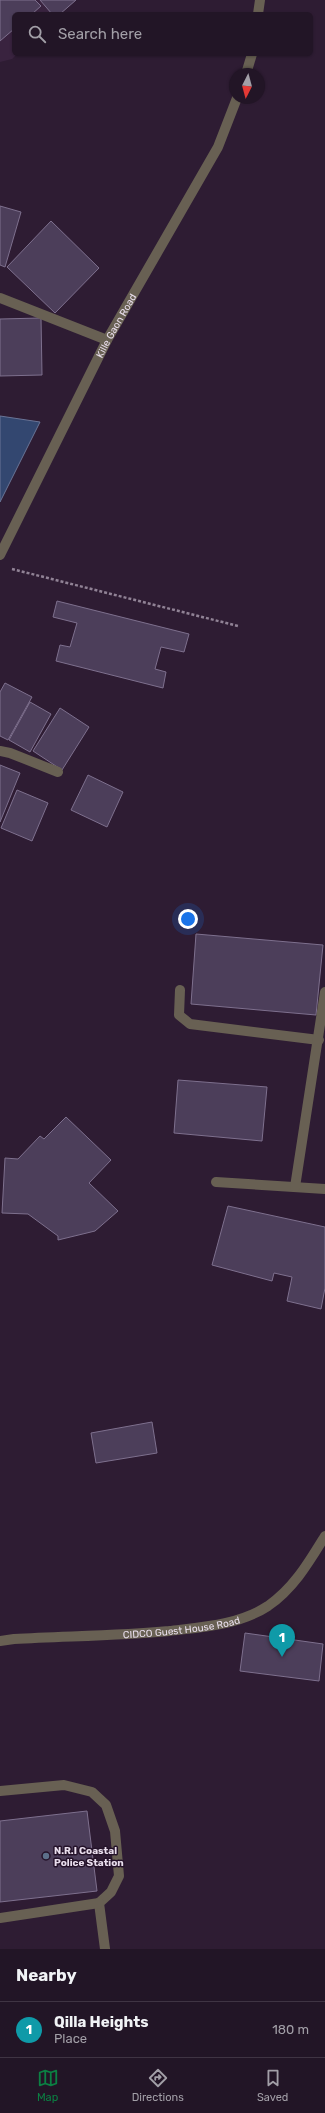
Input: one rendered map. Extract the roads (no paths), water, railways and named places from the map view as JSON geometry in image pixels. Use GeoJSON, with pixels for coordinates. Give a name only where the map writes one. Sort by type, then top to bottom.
{"type":"FeatureCollection","features":[{"type":"Feature","properties":{"kind":"street"},"geometry":{"type":"LineString","coordinates":[[258,12],[260,0]]}},
{"type":"Feature","properties":{"kind":"street"},"geometry":{"type":"LineString","coordinates":[[248,68],[251,56]]}},
{"type":"Feature","properties":{"kind":"street","name":"Kille Gaon Road"},"geometry":{"type":"LineString","coordinates":[[0,555],[107,340],[218,147],[235,104]]}},
{"type":"Feature","properties":{"kind":"street"},"geometry":{"type":"LineString","coordinates":[[0,298],[107,340]]}},
{"type":"Feature","properties":{"kind":"street"},"geometry":{"type":"LineString","coordinates":[[0,751],[10,753],[58,772]]}},
{"type":"Feature","properties":{"kind":"street"},"geometry":{"type":"LineString","coordinates":[[180,990],[179,1015],[190,1024],[318,1040]]}},
{"type":"Feature","properties":{"kind":"street"},"geometry":{"type":"LineString","coordinates":[[295,1187],[325,992]]}},
{"type":"Feature","properties":{"kind":"street"},"geometry":{"type":"LineString","coordinates":[[216,1182],[325,1189]]}},
{"type":"Feature","properties":{"kind":"street","name":"CIDCO Guest House Road"},"geometry":{"type":"LineString","coordinates":[[0,1641],[14,1638],[140,1633],[208,1627],[238,1620],[267,1606],[288,1590],[305,1570],[325,1536]]}},
{"type":"Feature","properties":{"kind":"street"},"geometry":{"type":"LineString","coordinates":[[0,1791],[64,1785],[92,1792],[106,1805],[115,1831],[119,1876],[111,1892],[99,1903],[0,1918]]}},
{"type":"Feature","properties":{"kind":"street"},"geometry":{"type":"LineString","coordinates":[[99,1903],[105,1949]]}},
{"type":"Feature","properties":{"kind":"water"},"geometry":{"type":"Polygon","coordinates":[[[0,416],[40,422],[0,502],[0,416]]]}},
{"type":"Feature","properties":{"kind":"place","name":"Qilla Heights"},"geometry":{"type":"Point","coordinates":[282,1657]}},
{"type":"Feature","properties":{"kind":"place","name":"N.R.I Coastal Police Station"},"geometry":{"type":"Point","coordinates":[46,1856]}}]}
